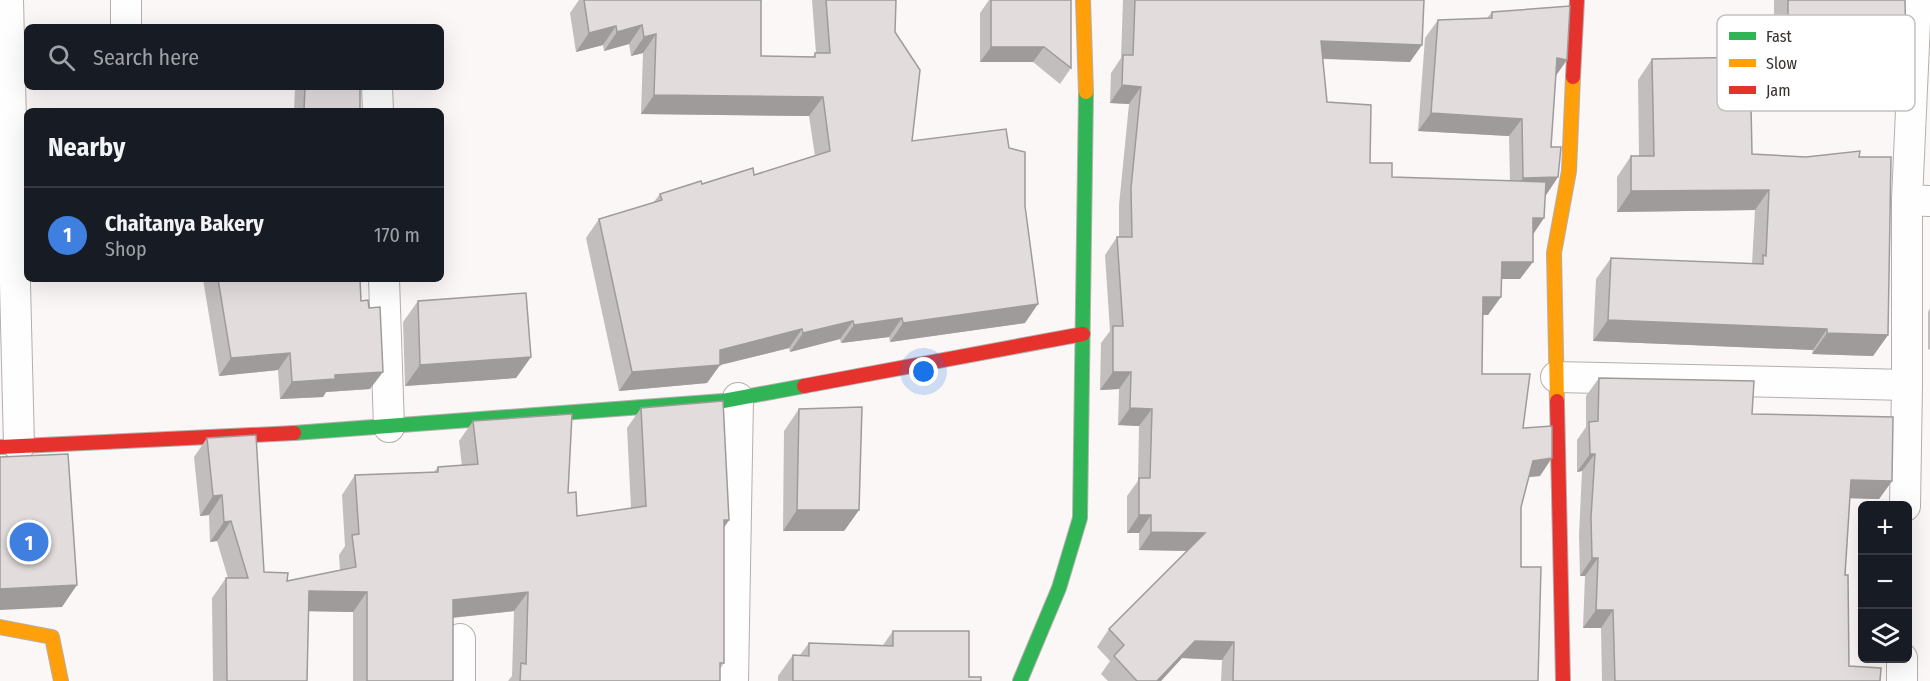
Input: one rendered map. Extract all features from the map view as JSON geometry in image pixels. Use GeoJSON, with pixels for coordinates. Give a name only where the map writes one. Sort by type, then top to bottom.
{"type":"FeatureCollection","features":[{"type":"Feature","properties":{"kind":"street"},"geometry":{"type":"LineString","coordinates":[[8,0],[10,446],[389,427],[738,398],[1083,334]]}},
{"type":"Feature","properties":{"kind":"street"},"geometry":{"type":"LineString","coordinates":[[126,0],[126,24]]}},
{"type":"Feature","properties":{"kind":"street"},"geometry":{"type":"LineString","coordinates":[[1020,681],[1059,588],[1080,518],[1086,62],[1083,0]]}},
{"type":"Feature","properties":{"kind":"street"},"geometry":{"type":"LineString","coordinates":[[1563,681],[1554,253],[1569,171],[1577,0]]}},
{"type":"Feature","properties":{"kind":"street"},"geometry":{"type":"LineString","coordinates":[[1905,501],[1907,385],[1918,200],[1916,0]]}},
{"type":"Feature","properties":{"kind":"street"},"geometry":{"type":"LineString","coordinates":[[377,90],[378,108]]}},
{"type":"Feature","properties":{"kind":"street"},"geometry":{"type":"LineString","coordinates":[[384,282],[389,427]]}},
{"type":"Feature","properties":{"kind":"street"},"geometry":{"type":"LineString","coordinates":[[1556,377],[1907,385]]}},
{"type":"Feature","properties":{"kind":"street"},"geometry":{"type":"LineString","coordinates":[[733,681],[738,398]]}},
{"type":"Feature","properties":{"kind":"street"},"geometry":{"type":"LineString","coordinates":[[0,627],[52,637],[61,681]]}},
{"type":"Feature","properties":{"kind":"street"},"geometry":{"type":"LineString","coordinates":[[460,639],[460,681]]}},
{"type":"Feature","properties":{"kind":"street"},"geometry":{"type":"LineString","coordinates":[[1902,663],[1902,681]]}},
{"type":"Feature","properties":{"kind":"building"},"geometry":{"type":"Polygon","coordinates":[[[584,0],[761,0],[761,56],[815,57],[815,53],[830,53],[826,0],[896,0],[895,32],[920,70],[912,141],[1006,129],[1009,148],[1025,152],[1025,206],[1038,304],[903,323],[902,318],[854,325],[853,321],[803,333],[802,329],[720,350],[720,365],[632,372],[599,219],[662,200],[660,194],[701,181],[702,184],[753,168],[754,175],[830,151],[823,97],[654,95],[656,34],[644,37],[642,25],[617,32],[616,26],[589,33],[584,0]]]}},
{"type":"Feature","properties":{"kind":"building"},"geometry":{"type":"Polygon","coordinates":[[[991,0],[1071,0],[1071,68],[1044,47],[991,47],[991,0]]]}},
{"type":"Feature","properties":{"kind":"building"},"geometry":{"type":"Polygon","coordinates":[[[1135,0],[1424,0],[1422,45],[1321,41],[1327,102],[1371,105],[1370,163],[1392,163],[1392,177],[1546,182],[1544,218],[1533,218],[1533,262],[1502,262],[1501,297],[1483,297],[1482,374],[1530,374],[1523,428],[1552,426],[1552,458],[1533,461],[1521,507],[1521,567],[1541,567],[1538,681],[1233,681],[1234,642],[1195,641],[1157,681],[1137,681],[1114,656],[1124,645],[1109,629],[1205,533],[1151,532],[1151,515],[1139,515],[1139,478],[1150,478],[1152,409],[1130,408],[1131,372],[1113,372],[1113,326],[1123,326],[1117,237],[1132,237],[1131,188],[1141,87],[1122,85],[1123,55],[1133,55],[1135,0]]]}},
{"type":"Feature","properties":{"kind":"building"},"geometry":{"type":"Polygon","coordinates":[[[1788,0],[1905,0],[1905,15],[1788,15],[1788,0]]]}},
{"type":"Feature","properties":{"kind":"building"},"geometry":{"type":"Polygon","coordinates":[[[1570,6],[1567,60],[1557,58],[1551,147],[1561,147],[1558,177],[1523,178],[1522,119],[1431,113],[1438,20],[1492,18],[1492,12],[1570,6]]]}},
{"type":"Feature","properties":{"kind":"building"},"geometry":{"type":"Polygon","coordinates":[[[1717,58],[1717,111],[1751,111],[1752,154],[1806,157],[1860,151],[1859,157],[1891,157],[1888,335],[1827,333],[1827,329],[1608,320],[1611,258],[1763,264],[1763,255],[1766,256],[1769,190],[1631,191],[1631,156],[1654,156],[1652,59],[1717,58]]]}},
{"type":"Feature","properties":{"kind":"building"},"geometry":{"type":"Polygon","coordinates":[[[305,90],[360,90],[360,108],[304,108],[305,90]]]}},
{"type":"Feature","properties":{"kind":"building"},"geometry":{"type":"Polygon","coordinates":[[[218,282],[360,282],[361,301],[368,300],[369,308],[380,307],[383,372],[335,375],[335,379],[292,382],[290,353],[231,358],[218,282]]]}},
{"type":"Feature","properties":{"kind":"building"},"geometry":{"type":"Polygon","coordinates":[[[526,293],[531,357],[420,365],[418,301],[526,293]]]}},
{"type":"Feature","properties":{"kind":"building"},"geometry":{"type":"Polygon","coordinates":[[[1599,378],[1754,381],[1752,414],[1893,417],[1892,481],[1851,480],[1845,575],[1848,575],[1849,666],[1881,668],[1880,681],[1615,681],[1613,610],[1596,610],[1598,558],[1592,558],[1591,517],[1595,454],[1590,454],[1589,422],[1598,421],[1599,378]]]}},
{"type":"Feature","properties":{"kind":"building"},"geometry":{"type":"Polygon","coordinates":[[[723,401],[729,520],[724,520],[724,663],[720,663],[720,681],[520,681],[521,663],[526,664],[528,592],[453,600],[453,681],[367,681],[367,592],[309,591],[307,681],[227,681],[226,578],[248,578],[231,521],[224,522],[222,495],[213,496],[207,438],[256,435],[264,572],[288,573],[287,581],[356,567],[352,535],[359,534],[355,475],[438,472],[438,467],[478,464],[473,421],[572,414],[568,493],[576,492],[577,516],[646,506],[641,408],[723,401]]]}},
{"type":"Feature","properties":{"kind":"building"},"geometry":{"type":"Polygon","coordinates":[[[862,407],[859,510],[797,510],[799,409],[862,407]]]}},
{"type":"Feature","properties":{"kind":"building"},"geometry":{"type":"Polygon","coordinates":[[[68,454],[77,585],[0,589],[0,457],[68,454]]]}},
{"type":"Feature","properties":{"kind":"building"},"geometry":{"type":"Polygon","coordinates":[[[893,631],[969,631],[969,677],[981,677],[981,681],[793,681],[793,655],[809,656],[809,643],[893,646],[893,631]]]}},
{"type":"Feature","properties":{"kind":"traffic: fast"},"geometry":{"type":"LineString","coordinates":[[1020,681],[1059,588],[1080,518],[1086,92]]}},
{"type":"Feature","properties":{"kind":"traffic: fast"},"geometry":{"type":"LineString","coordinates":[[294,433],[723,401],[804,386]]}},
{"type":"Feature","properties":{"kind":"traffic: slow"},"geometry":{"type":"LineString","coordinates":[[1083,0],[1086,92]]}},
{"type":"Feature","properties":{"kind":"traffic: slow"},"geometry":{"type":"LineString","coordinates":[[1557,401],[1554,253],[1569,171],[1573,77]]}},
{"type":"Feature","properties":{"kind":"traffic: slow"},"geometry":{"type":"LineString","coordinates":[[0,627],[52,637],[61,681]]}},
{"type":"Feature","properties":{"kind":"traffic: jam"},"geometry":{"type":"LineString","coordinates":[[1573,77],[1577,0]]}},
{"type":"Feature","properties":{"kind":"traffic: jam"},"geometry":{"type":"LineString","coordinates":[[804,386],[1083,334]]}},
{"type":"Feature","properties":{"kind":"traffic: jam"},"geometry":{"type":"LineString","coordinates":[[1557,401],[1563,681]]}},
{"type":"Feature","properties":{"kind":"traffic: jam"},"geometry":{"type":"LineString","coordinates":[[0,447],[294,433]]}},
{"type":"Feature","properties":{"kind":"place","name":"Chaitanya Bakery"},"geometry":{"type":"Point","coordinates":[29,542]}}]}
